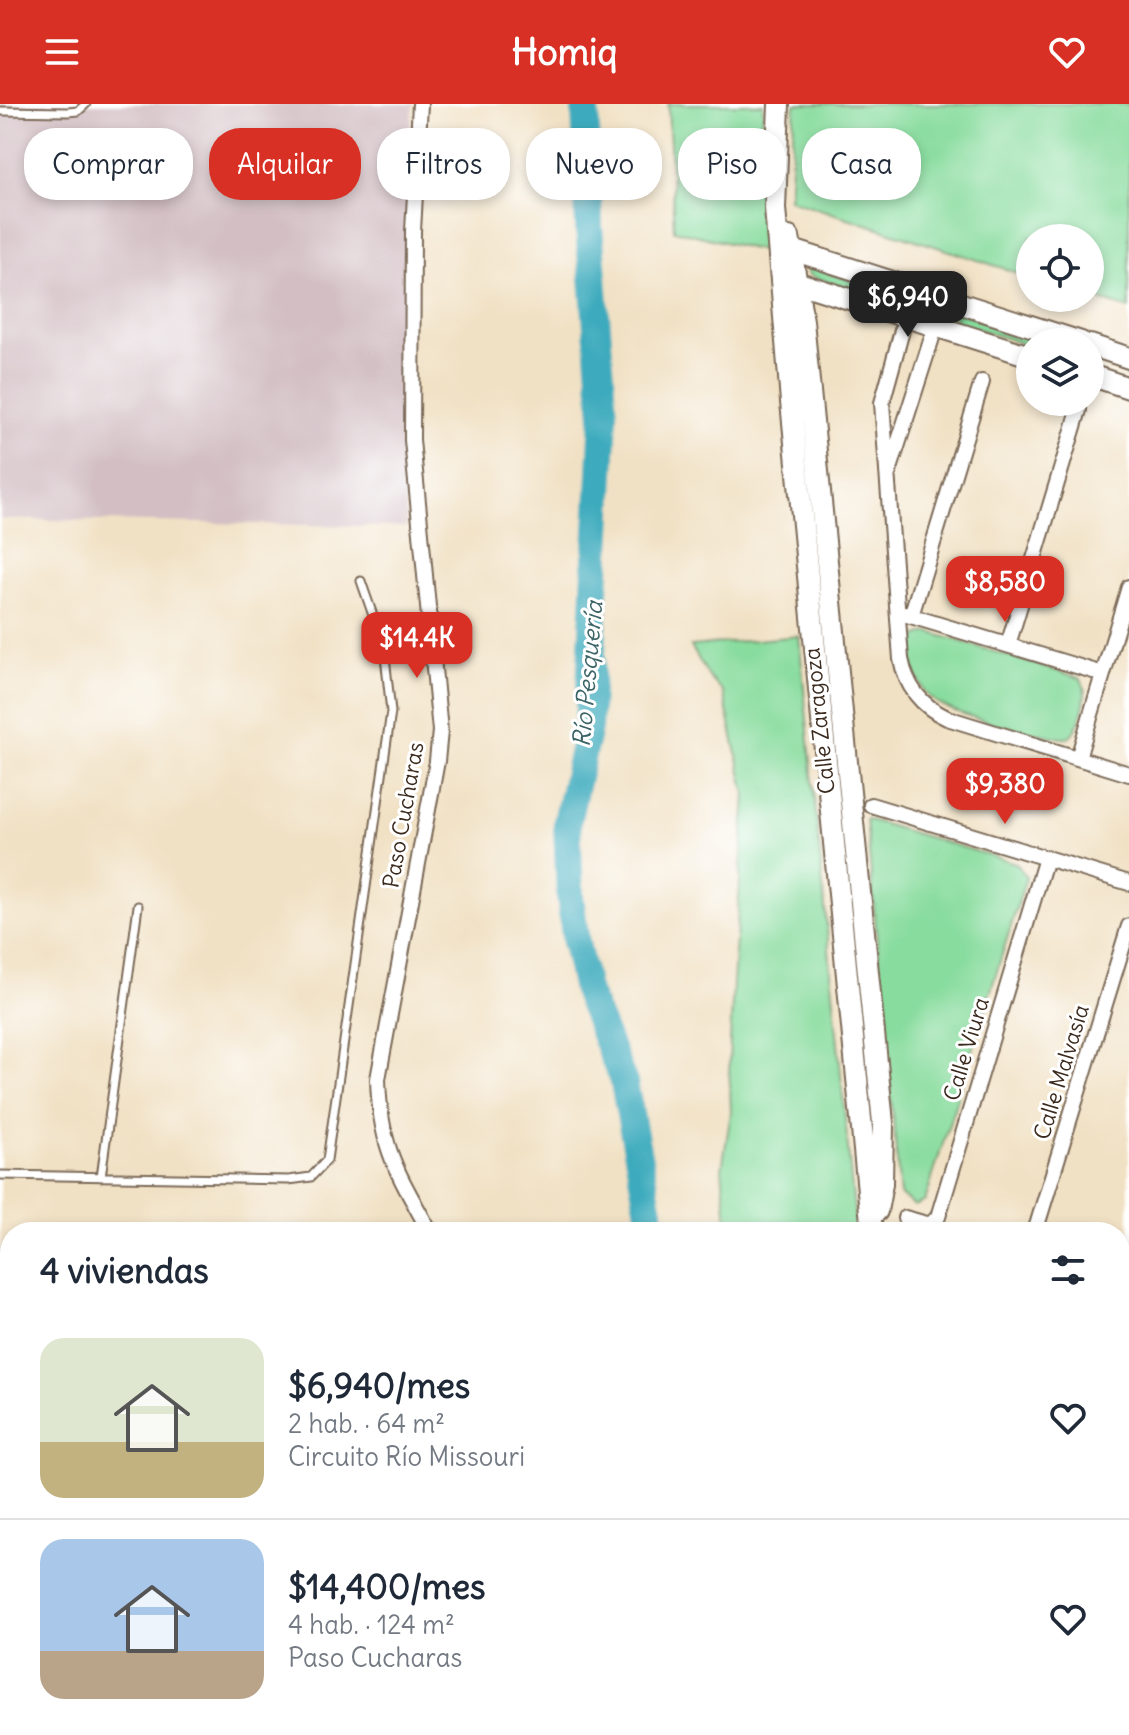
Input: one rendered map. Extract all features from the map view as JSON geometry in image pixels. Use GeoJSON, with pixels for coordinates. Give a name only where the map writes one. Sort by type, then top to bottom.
{"type":"FeatureCollection","features":[{"type":"Feature","properties":{"kind":"street","name":"Paso Cucharas"},"geometry":{"type":"LineString","coordinates":[[420,104],[413,231],[412,440],[440,731],[378,1079],[381,1124],[389,1152],[424,1222]]}},
{"type":"Feature","properties":{"kind":"street","name":"Calle Zaragoza"},"geometry":{"type":"LineString","coordinates":[[779,104],[775,208],[790,280],[839,791]]}},
{"type":"Feature","properties":{"kind":"street"},"geometry":{"type":"LineString","coordinates":[[785,247],[1037,328]]}},
{"type":"Feature","properties":{"kind":"street","name":"Calle Zaragoza"},"geometry":{"type":"LineString","coordinates":[[790,280],[803,321],[872,1222]]}},
{"type":"Feature","properties":{"kind":"street"},"geometry":{"type":"LineString","coordinates":[[790,280],[1016,351]]}},
{"type":"Feature","properties":{"kind":"street"},"geometry":{"type":"LineString","coordinates":[[915,289],[882,403],[886,480],[904,614],[903,672],[924,704],[941,715],[1129,774]]}},
{"type":"Feature","properties":{"kind":"street"},"geometry":{"type":"LineString","coordinates":[[803,321],[815,302],[835,293]]}},
{"type":"Feature","properties":{"kind":"street"},"geometry":{"type":"LineString","coordinates":[[886,480],[944,298]]}},
{"type":"Feature","properties":{"kind":"street"},"geometry":{"type":"LineString","coordinates":[[1104,350],[1129,358]]}},
{"type":"Feature","properties":{"kind":"street"},"geometry":{"type":"LineString","coordinates":[[1104,380],[1129,388]]}},
{"type":"Feature","properties":{"kind":"street"},"geometry":{"type":"LineString","coordinates":[[904,614],[982,382]]}},
{"type":"Feature","properties":{"kind":"street"},"geometry":{"type":"LineString","coordinates":[[1008,645],[1077,416]]}},
{"type":"Feature","properties":{"kind":"street"},"geometry":{"type":"LineString","coordinates":[[1078,758],[1129,587]]}},
{"type":"Feature","properties":{"kind":"street"},"geometry":{"type":"LineString","coordinates":[[904,614],[1103,674]]}},
{"type":"Feature","properties":{"kind":"street"},"geometry":{"type":"LineString","coordinates":[[871,805],[1129,883]]}},
{"type":"Feature","properties":{"kind":"street","name":"Calle Viura"},"geometry":{"type":"LineString","coordinates":[[933,1222],[938,1217],[1046,858]]}},
{"type":"Feature","properties":{"kind":"street","name":"Calle Malvasía"},"geometry":{"type":"LineString","coordinates":[[1038,1222],[1129,926]]}},
{"type":"Feature","properties":{"kind":"street","name":"Calle Viura"},"geometry":{"type":"LineString","coordinates":[[905,1218],[919,1222]]}},
{"type":"Feature","properties":{"kind":"lane"},"geometry":{"type":"LineString","coordinates":[[0,111],[68,112],[78,111],[86,104]]}},
{"type":"Feature","properties":{"kind":"lane"},"geometry":{"type":"LineString","coordinates":[[0,1175],[289,1180],[311,1177],[327,1160],[391,712],[384,647],[361,581]]}},
{"type":"Feature","properties":{"kind":"lane"},"geometry":{"type":"LineString","coordinates":[[101,1177],[138,906]]}},
{"type":"Feature","properties":{"kind":"shaded area"},"geometry":{"type":"Polygon","coordinates":[[[0,104],[413,104],[410,128],[377,128],[377,200],[408,200],[406,527],[0,519],[0,104]]]}},
{"type":"Feature","properties":{"kind":"green space"},"geometry":{"type":"Polygon","coordinates":[[[668,104],[763,104],[762,128],[678,128],[678,200],[763,200],[766,252],[674,230],[668,104]]]}},
{"type":"Feature","properties":{"kind":"green space"},"geometry":{"type":"Polygon","coordinates":[[[795,104],[1129,104],[1129,309],[1104,301],[1104,224],[1016,224],[1016,272],[789,199],[795,104]]]}},
{"type":"Feature","properties":{"kind":"green space"},"geometry":{"type":"Polygon","coordinates":[[[809,267],[896,294],[897,298],[893,302],[810,276],[807,271],[809,267]]]}},
{"type":"Feature","properties":{"kind":"green space"},"geometry":{"type":"Polygon","coordinates":[[[957,312],[1016,331],[1016,341],[956,322],[953,315],[957,312]]]}},
{"type":"Feature","properties":{"kind":"green space"},"geometry":{"type":"Polygon","coordinates":[[[929,632],[1080,678],[1085,692],[1084,700],[1073,733],[1068,738],[1061,738],[1012,728],[956,711],[931,698],[918,679],[913,654],[918,636],[929,632]]]}},
{"type":"Feature","properties":{"kind":"green space"},"geometry":{"type":"Polygon","coordinates":[[[799,636],[855,1222],[727,1222],[722,1169],[731,1112],[729,1063],[746,794],[723,692],[709,677],[691,646],[799,636]]]}},
{"type":"Feature","properties":{"kind":"green space"},"geometry":{"type":"Polygon","coordinates":[[[866,819],[1016,863],[1026,878],[925,1201],[915,1206],[900,1195],[866,819]]]}},
{"type":"Feature","properties":{"kind":"waterway","name":"Río Pesquería"},"geometry":{"type":"LineString","coordinates":[[585,104],[589,227],[604,415],[588,728],[567,822],[570,896],[586,990],[624,1083],[651,1222]]}}]}
